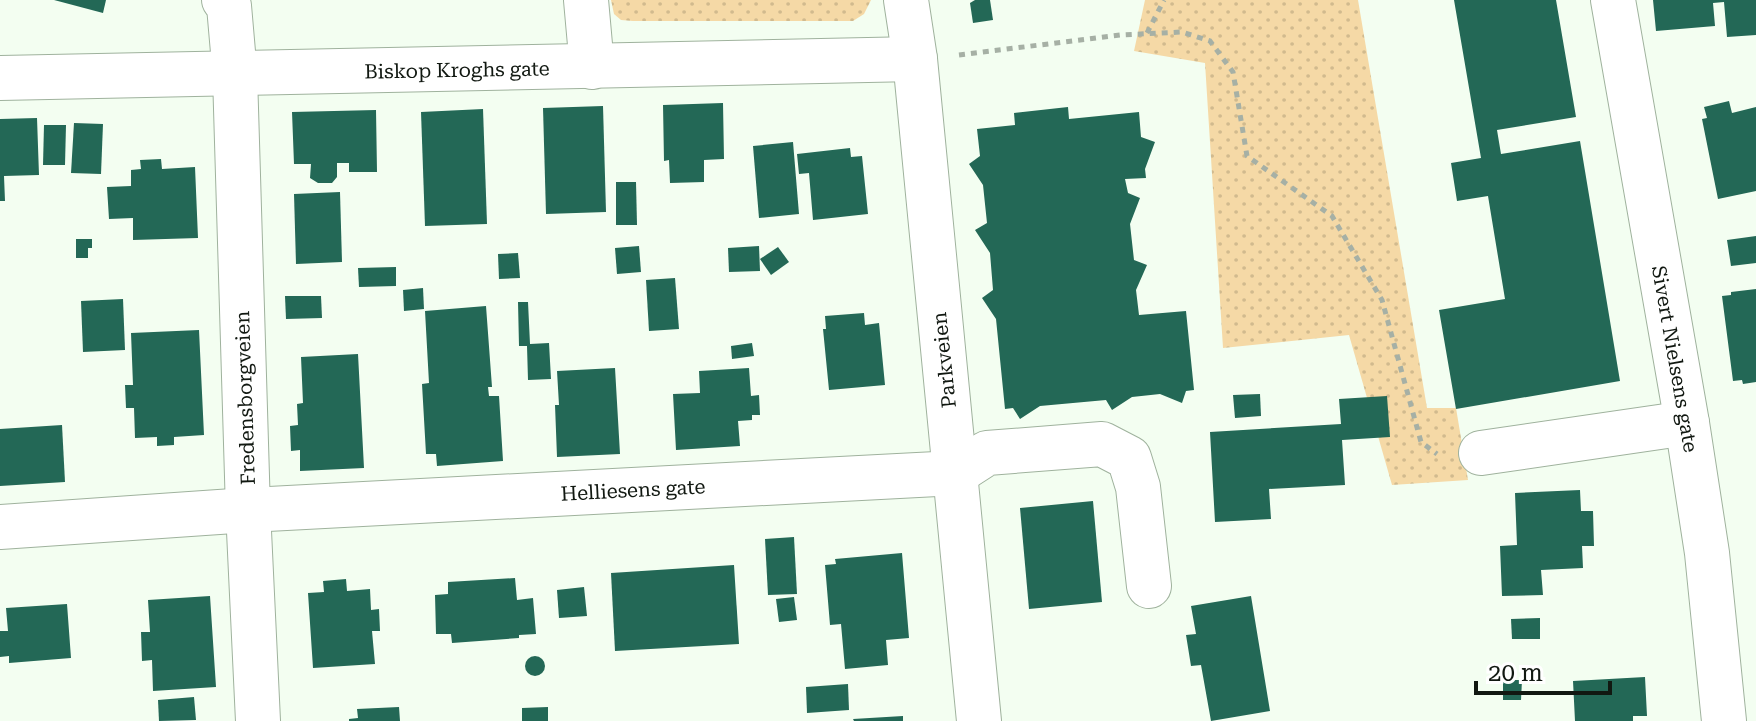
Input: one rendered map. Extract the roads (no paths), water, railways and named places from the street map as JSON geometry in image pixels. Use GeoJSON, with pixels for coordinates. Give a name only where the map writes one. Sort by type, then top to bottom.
{"type":"FeatureCollection","features":[{"type":"Feature","properties":{"kind":"street","name":"Fredensborgveien"},"geometry":{"type":"LineString","coordinates":[[224,0],[229,6],[235,75],[248,510],[258,721]]}},
{"type":"Feature","properties":{"kind":"street"},"geometry":{"type":"LineString","coordinates":[[586,0],[592,67]]}},
{"type":"Feature","properties":{"kind":"street","name":"Parkveien"},"geometry":{"type":"LineString","coordinates":[[906,0],[915,59],[979,721]]}},
{"type":"Feature","properties":{"kind":"street","name":"Sivert Nielsens gate"},"geometry":{"type":"LineString","coordinates":[[1613,0],[1687,423],[1707,553],[1724,721]]}},
{"type":"Feature","properties":{"kind":"street","name":"Biskop Kroghs gate"},"geometry":{"type":"LineString","coordinates":[[0,78],[915,59]]}},
{"type":"Feature","properties":{"kind":"street"},"geometry":{"type":"LineString","coordinates":[[1481,453],[1687,423]]}},
{"type":"Feature","properties":{"kind":"street","name":"Helliesens gate"},"geometry":{"type":"LineString","coordinates":[[0,527],[248,510],[956,473],[987,453],[1102,444],[1129,458],[1138,487],[1149,586]]}}]}
